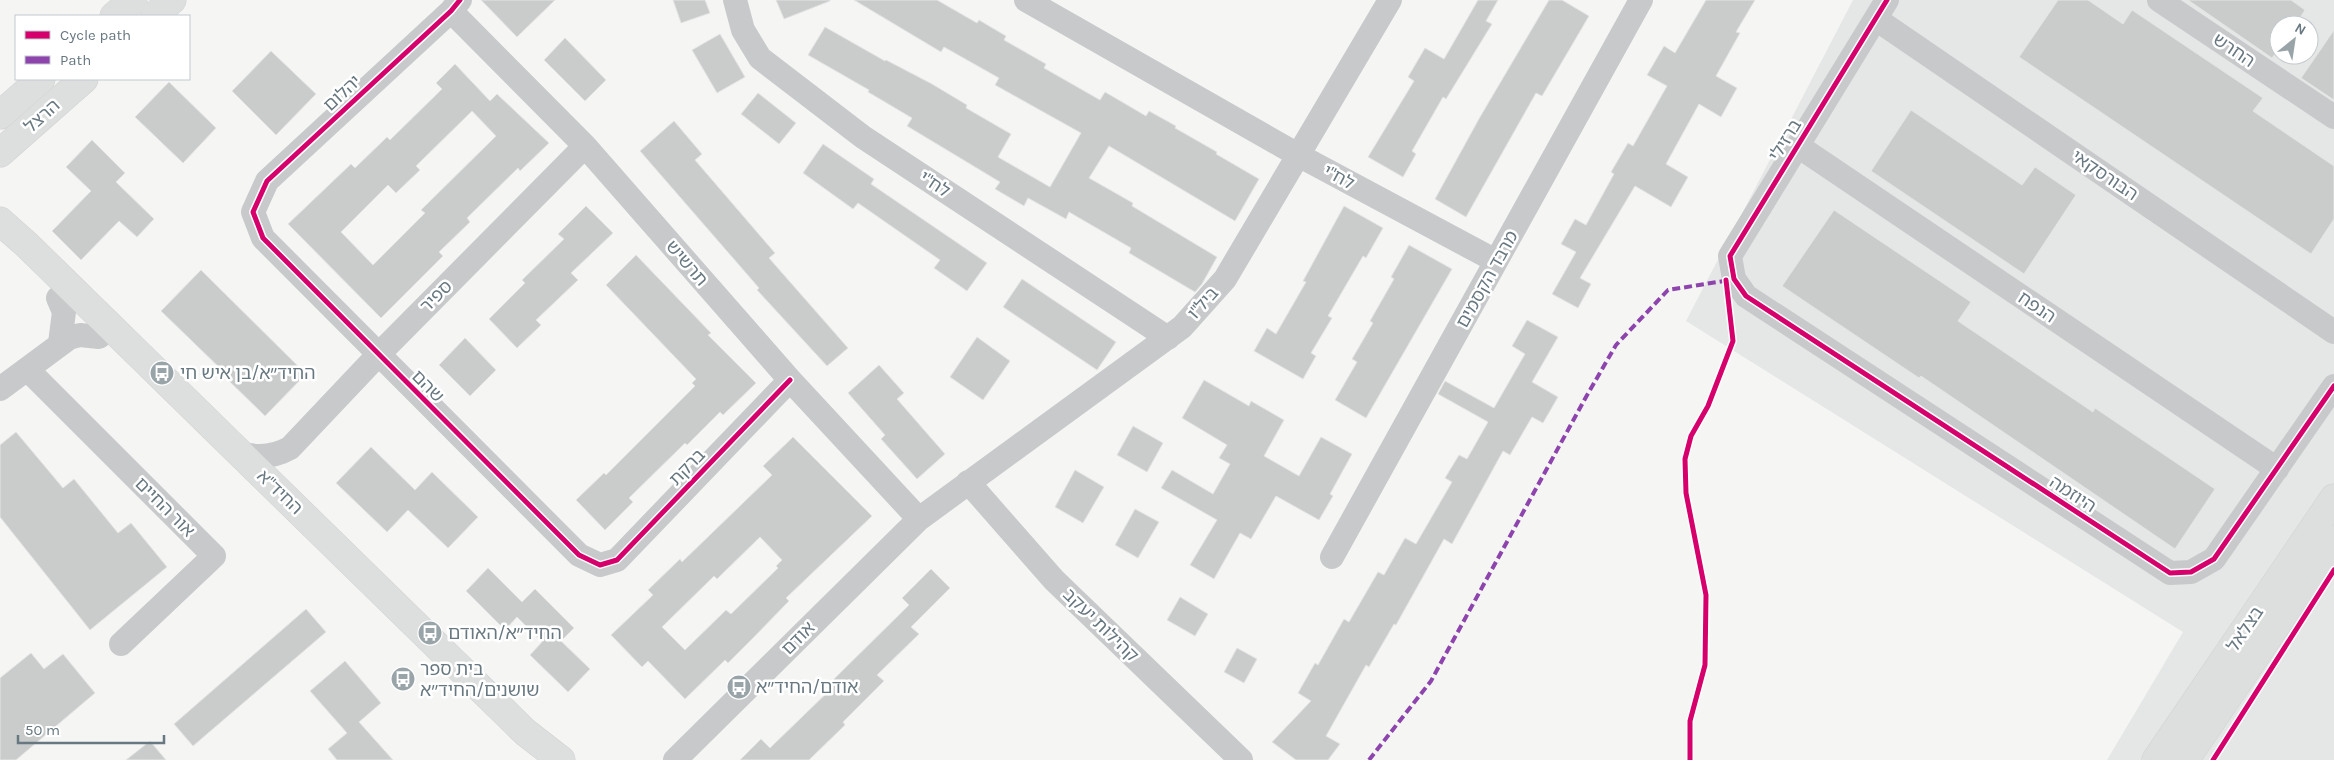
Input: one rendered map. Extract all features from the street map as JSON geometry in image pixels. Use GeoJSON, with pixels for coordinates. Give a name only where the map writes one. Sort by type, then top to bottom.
{"type":"FeatureCollection","features":[{"type":"Feature","properties":{"kind":"street"},"geometry":{"type":"LineString","coordinates":[[115,15],[133,0]]}},
{"type":"Feature","properties":{"kind":"street"},"geometry":{"type":"LineString","coordinates":[[155,15],[172,0]]}},
{"type":"Feature","properties":{"kind":"street","name":"לח\"י"},"geometry":{"type":"LineString","coordinates":[[735,0],[743,30],[760,58],[863,136],[1168,338]]}},
{"type":"Feature","properties":{"kind":"street","name":"לח\"י"},"geometry":{"type":"LineString","coordinates":[[1026,0],[1298,155],[1496,261]]}},
{"type":"Feature","properties":{"kind":"street","name":"ביל\"ו"},"geometry":{"type":"LineString","coordinates":[[919,519],[1182,327],[1225,279],[1390,0]]}},
{"type":"Feature","properties":{"kind":"street","name":"מרבד הקסמים"},"geometry":{"type":"LineString","coordinates":[[1332,557],[1641,0]]}},
{"type":"Feature","properties":{"kind":"street","name":"החרש"},"geometry":{"type":"LineString","coordinates":[[2159,0],[2334,117]]}},
{"type":"Feature","properties":{"kind":"street","name":"תרשיש"},"geometry":{"type":"LineString","coordinates":[[455,5],[585,146],[790,380],[919,519]]}},
{"type":"Feature","properties":{"kind":"street","name":"יהלום"},"geometry":{"type":"LineString","coordinates":[[253,212],[267,181],[455,5]]}},
{"type":"Feature","properties":{"kind":"street","name":"ברזילי"},"geometry":{"type":"LineString","coordinates":[[1746,296],[1734,279],[1730,256],[1882,9]]}},
{"type":"Feature","properties":{"kind":"street","name":"הבורסקאי"},"geometry":{"type":"LineString","coordinates":[[1882,9],[2334,332]]}},
{"type":"Feature","properties":{"kind":"street","name":"הרצל"},"geometry":{"type":"LineString","coordinates":[[0,115],[41,80]]}},
{"type":"Feature","properties":{"kind":"street","name":"הרצל"},"geometry":{"type":"LineString","coordinates":[[0,153],[83,80]]}},
{"type":"Feature","properties":{"kind":"street","name":"ספיר"},"geometry":{"type":"LineString","coordinates":[[240,453],[264,456],[282,453],[290,448],[378,355],[585,146]]}},
{"type":"Feature","properties":{"kind":"street","name":"הנפח"},"geometry":{"type":"LineString","coordinates":[[1798,146],[2277,468]]}},
{"type":"Feature","properties":{"kind":"street","name":"שהם"},"geometry":{"type":"LineString","coordinates":[[253,212],[263,238],[378,355],[579,555],[600,565]]}},
{"type":"Feature","properties":{"kind":"street","name":"החיד\"א"},"geometry":{"type":"LineString","coordinates":[[0,221],[34,252],[525,732],[561,760]]}},
{"type":"Feature","properties":{"kind":"street","name":"החיד\"א"},"geometry":{"type":"LineString","coordinates":[[0,245],[99,337],[513,740],[538,760]]}},
{"type":"Feature","properties":{"kind":"street","name":"היוזמה"},"geometry":{"type":"LineString","coordinates":[[1746,296],[2170,574],[2191,572],[2214,559],[2334,386]]}},
{"type":"Feature","properties":{"kind":"street"},"geometry":{"type":"LineString","coordinates":[[58,298],[64,312],[60,343]]}},
{"type":"Feature","properties":{"kind":"street"},"geometry":{"type":"LineString","coordinates":[[0,389],[60,343],[80,335],[99,337]]}},
{"type":"Feature","properties":{"kind":"street","name":"אור החיים"},"geometry":{"type":"LineString","coordinates":[[26,369],[214,556],[121,644]]}},
{"type":"Feature","properties":{"kind":"street","name":"ברקת"},"geometry":{"type":"LineString","coordinates":[[600,565],[617,560],[790,380]]}},
{"type":"Feature","properties":{"kind":"street","name":"ספיר"},"geometry":{"type":"LineString","coordinates":[[280,492],[283,469],[290,448]]}},
{"type":"Feature","properties":{"kind":"street","name":"קהילות יעקב"},"geometry":{"type":"LineString","coordinates":[[968,482],[1054,580],[1241,760]]}},
{"type":"Feature","properties":{"kind":"street","name":"בצלאל"},"geometry":{"type":"LineString","coordinates":[[2156,760],[2334,498]]}},
{"type":"Feature","properties":{"kind":"street","name":"אודם"},"geometry":{"type":"LineString","coordinates":[[675,759],[919,519]]}},
{"type":"Feature","properties":{"kind":"street","name":"בצלאל"},"geometry":{"type":"LineString","coordinates":[[2185,760],[2334,540]]}},
{"type":"Feature","properties":{"kind":"shaded area"},"geometry":{"type":"Polygon","coordinates":[[[1853,0],[2334,0],[2334,760],[2107,760],[2183,632],[1686,321],[1853,0]]]}},
{"type":"Feature","properties":{"kind":"building"},"geometry":{"type":"Polygon","coordinates":[[[481,0],[555,0],[517,37],[481,0]]]}},
{"type":"Feature","properties":{"kind":"building"},"geometry":{"type":"Polygon","coordinates":[[[673,0],[705,0],[710,13],[681,23],[673,0]]]}},
{"type":"Feature","properties":{"kind":"building"},"geometry":{"type":"Polygon","coordinates":[[[776,0],[830,0],[830,1],[784,19],[776,0]]]}},
{"type":"Feature","properties":{"kind":"building"},"geometry":{"type":"Polygon","coordinates":[[[854,0],[937,0],[977,23],[979,20],[1006,36],[1004,40],[1046,64],[1044,68],[1100,100],[1105,92],[1146,116],[1149,111],[1259,179],[1235,221],[1109,146],[1089,178],[1133,203],[1132,206],[1217,257],[1202,284],[1195,292],[1129,253],[1131,248],[1069,212],[1066,219],[1028,198],[1024,206],[995,189],[1000,182],[907,126],[912,118],[868,92],[869,90],[808,55],[825,27],[885,61],[932,84],[967,105],[966,108],[1011,134],[998,157],[1050,187],[1081,133],[995,85],[999,78],[944,47],[941,52],[854,0]]]}},
{"type":"Feature","properties":{"kind":"building"},"geometry":{"type":"Polygon","coordinates":[[[1478,0],[1498,0],[1486,21],[1492,24],[1446,99],[1443,97],[1412,151],[1416,154],[1403,177],[1368,157],[1414,81],[1408,77],[1425,48],[1444,59],[1478,0]]]}},
{"type":"Feature","properties":{"kind":"building"},"geometry":{"type":"Polygon","coordinates":[[[1549,0],[1562,0],[1589,16],[1542,96],[1536,93],[1466,217],[1435,199],[1480,117],[1549,0]]]}},
{"type":"Feature","properties":{"kind":"building"},"geometry":{"type":"Polygon","coordinates":[[[1706,0],[1755,0],[1736,32],[1740,33],[1716,76],[1737,88],[1721,117],[1699,104],[1666,164],[1688,177],[1671,207],[1635,186],[1580,278],[1591,284],[1578,308],[1552,294],[1576,252],[1561,244],[1575,219],[1586,225],[1614,174],[1611,172],[1628,143],[1633,146],[1667,86],[1647,75],[1664,46],[1675,53],[1706,0]]]}},
{"type":"Feature","properties":{"kind":"building"},"geometry":{"type":"Polygon","coordinates":[[[2058,0],[2088,0],[2123,24],[2132,10],[2263,98],[2253,111],[2334,166],[2334,219],[2311,254],[2019,57],[2058,0]]]}},
{"type":"Feature","properties":{"kind":"building"},"geometry":{"type":"Polygon","coordinates":[[[2188,0],[2291,0],[2305,10],[2302,15],[2269,15],[2269,56],[2188,0]]]}},
{"type":"Feature","properties":{"kind":"building"},"geometry":{"type":"Polygon","coordinates":[[[2334,30],[2334,100],[2301,78],[2310,65],[2319,65],[2319,52],[2334,30]]]}},
{"type":"Feature","properties":{"kind":"building"},"geometry":{"type":"Polygon","coordinates":[[[720,34],[745,77],[717,93],[692,50],[720,34]]]}},
{"type":"Feature","properties":{"kind":"building"},"geometry":{"type":"Polygon","coordinates":[[[565,38],[606,80],[585,101],[544,60],[565,38]]]}},
{"type":"Feature","properties":{"kind":"building"},"geometry":{"type":"Polygon","coordinates":[[[271,51],[316,94],[276,135],[232,91],[271,51]]]}},
{"type":"Feature","properties":{"kind":"building"},"geometry":{"type":"Polygon","coordinates":[[[455,64],[490,101],[497,94],[549,143],[520,171],[518,168],[467,218],[470,222],[439,252],[443,256],[381,318],[288,224],[351,164],[355,168],[387,137],[390,140],[442,89],[436,83],[455,64]],[[472,111],[416,166],[420,170],[396,193],[388,185],[341,232],[373,265],[425,213],[421,210],[496,136],[472,111]]]}},
{"type":"Feature","properties":{"kind":"building"},"geometry":{"type":"Polygon","coordinates":[[[169,82],[216,128],[183,163],[135,117],[169,82]]]}},
{"type":"Feature","properties":{"kind":"building"},"geometry":{"type":"Polygon","coordinates":[[[758,93],[796,123],[779,144],[741,114],[758,93]]]}},
{"type":"Feature","properties":{"kind":"building"},"geometry":{"type":"Polygon","coordinates":[[[1911,110],[2022,185],[2035,167],[2076,195],[2024,274],[1871,171],[1911,110]]]}},
{"type":"Feature","properties":{"kind":"building"},"geometry":{"type":"Polygon","coordinates":[[[674,121],[702,154],[695,160],[775,253],[769,258],[848,348],[827,366],[757,290],[759,288],[640,151],[674,121]]]}},
{"type":"Feature","properties":{"kind":"building"},"geometry":{"type":"Polygon","coordinates":[[[92,140],[125,173],[116,182],[154,219],[137,237],[119,221],[81,260],[52,231],[91,191],[66,167],[92,140]]]}},
{"type":"Feature","properties":{"kind":"building"},"geometry":{"type":"Polygon","coordinates":[[[823,144],[874,179],[871,184],[987,263],[967,291],[934,268],[940,260],[858,203],[853,209],[803,173],[823,144]]]}},
{"type":"Feature","properties":{"kind":"building"},"geometry":{"type":"Polygon","coordinates":[[[586,206],[613,233],[571,273],[578,280],[536,320],[541,325],[517,348],[489,319],[525,283],[522,280],[564,239],[558,234],[586,206]]]}},
{"type":"Feature","properties":{"kind":"building"},"geometry":{"type":"Polygon","coordinates":[[[1344,206],[1383,228],[1366,258],[1363,256],[1328,316],[1332,318],[1311,353],[1316,356],[1303,379],[1254,351],[1267,328],[1276,334],[1306,282],[1303,281],[1344,206]]]}},
{"type":"Feature","properties":{"kind":"building"},"geometry":{"type":"Polygon","coordinates":[[[1834,210],[1971,302],[1958,321],[2093,412],[2095,408],[2215,489],[2175,549],[1921,376],[1919,378],[1782,286],[1834,210]]]}},
{"type":"Feature","properties":{"kind":"building"},"geometry":{"type":"Polygon","coordinates":[[[1409,245],[1452,269],[1366,418],[1335,400],[1357,362],[1352,359],[1373,323],[1370,321],[1394,279],[1391,277],[1409,245]]]}},
{"type":"Feature","properties":{"kind":"building"},"geometry":{"type":"Polygon","coordinates":[[[636,255],[711,333],[708,335],[756,383],[723,415],[720,412],[687,445],[685,443],[629,498],[633,502],[605,530],[576,500],[604,473],[606,475],[695,386],[692,383],[696,379],[606,285],[636,255]]]}},
{"type":"Feature","properties":{"kind":"building"},"geometry":{"type":"Polygon","coordinates":[[[201,270],[306,374],[265,416],[223,375],[225,373],[161,311],[201,270]]]}},
{"type":"Feature","properties":{"kind":"building"},"geometry":{"type":"Polygon","coordinates":[[[1022,279],[1116,342],[1097,370],[1003,307],[1022,279]]]}},
{"type":"Feature","properties":{"kind":"building"},"geometry":{"type":"Polygon","coordinates":[[[1527,320],[1558,337],[1532,382],[1558,397],[1543,423],[1532,417],[1510,455],[1503,451],[1452,544],[1444,539],[1396,625],[1394,624],[1369,667],[1366,665],[1326,736],[1340,744],[1328,760],[1296,760],[1272,742],[1311,701],[1298,693],[1315,663],[1318,665],[1344,619],[1349,622],[1378,572],[1384,575],[1405,538],[1416,544],[1452,482],[1445,478],[1459,455],[1467,459],[1488,422],[1438,394],[1445,381],[1494,408],[1525,354],[1512,346],[1527,320]]]}},
{"type":"Feature","properties":{"kind":"building"},"geometry":{"type":"Polygon","coordinates":[[[977,337],[1010,361],[983,400],[950,377],[977,337]]]}},
{"type":"Feature","properties":{"kind":"building"},"geometry":{"type":"Polygon","coordinates":[[[465,338],[496,370],[470,396],[439,365],[465,338]]]}},
{"type":"Feature","properties":{"kind":"building"},"geometry":{"type":"Polygon","coordinates":[[[879,365],[904,393],[897,399],[945,454],[917,479],[881,439],[885,435],[848,393],[879,365]]]}},
{"type":"Feature","properties":{"kind":"building"},"geometry":{"type":"Polygon","coordinates":[[[1204,380],[1249,406],[1251,401],[1284,420],[1264,456],[1299,476],[1321,437],[1352,454],[1330,494],[1333,496],[1319,520],[1276,496],[1251,539],[1240,533],[1214,579],[1190,565],[1217,520],[1161,488],[1172,470],[1213,494],[1230,464],[1219,458],[1227,445],[1182,418],[1204,380]]]}},
{"type":"Feature","properties":{"kind":"building"},"geometry":{"type":"Polygon","coordinates":[[[1133,426],[1163,443],[1147,472],[1117,455],[1133,426]]]}},
{"type":"Feature","properties":{"kind":"building"},"geometry":{"type":"Polygon","coordinates":[[[16,432],[63,488],[74,479],[118,533],[131,523],[167,567],[90,630],[0,517],[0,445],[16,432]]]}},
{"type":"Feature","properties":{"kind":"building"},"geometry":{"type":"Polygon","coordinates":[[[793,437],[872,516],[786,598],[789,601],[728,663],[725,660],[685,699],[648,661],[642,667],[611,635],[653,595],[648,590],[680,559],[682,562],[772,475],[763,466],[793,437]],[[760,537],[717,579],[714,576],[662,627],[685,650],[726,610],[731,614],[778,568],[776,566],[782,560],[760,537]]]}},
{"type":"Feature","properties":{"kind":"building"},"geometry":{"type":"Polygon","coordinates":[[[371,447],[415,490],[432,472],[478,517],[448,548],[408,510],[387,532],[336,483],[371,447]]]}},
{"type":"Feature","properties":{"kind":"building"},"geometry":{"type":"Polygon","coordinates":[[[1075,470],[1104,487],[1083,523],[1055,507],[1075,470]]]}},
{"type":"Feature","properties":{"kind":"building"},"geometry":{"type":"Polygon","coordinates":[[[1135,509],[1159,522],[1138,558],[1115,545],[1135,509]]]}},
{"type":"Feature","properties":{"kind":"building"},"geometry":{"type":"Polygon","coordinates":[[[488,568],[522,602],[535,589],[574,628],[561,641],[590,669],[568,692],[530,655],[542,642],[517,617],[505,630],[466,591],[488,568]]]}},
{"type":"Feature","properties":{"kind":"building"},"geometry":{"type":"Polygon","coordinates":[[[931,569],[950,588],[911,627],[919,634],[877,675],[884,681],[843,722],[845,725],[809,760],[740,760],[761,739],[770,748],[835,685],[832,681],[909,605],[902,598],[931,569]]]}},
{"type":"Feature","properties":{"kind":"building"},"geometry":{"type":"Polygon","coordinates":[[[1180,597],[1208,614],[1195,636],[1167,620],[1180,597]]]}},
{"type":"Feature","properties":{"kind":"building"},"geometry":{"type":"Polygon","coordinates":[[[306,609],[326,632],[193,746],[174,724],[306,609]]]}},
{"type":"Feature","properties":{"kind":"building"},"geometry":{"type":"Polygon","coordinates":[[[1237,648],[1257,659],[1244,683],[1224,672],[1237,648]]]}},
{"type":"Feature","properties":{"kind":"building"},"geometry":{"type":"Polygon","coordinates":[[[31,653],[44,669],[63,654],[95,693],[16,760],[0,760],[0,678],[31,653]]]}},
{"type":"Feature","properties":{"kind":"building"},"geometry":{"type":"Polygon","coordinates":[[[345,661],[381,703],[359,722],[393,760],[337,760],[328,749],[347,733],[310,691],[345,661]]]}},
{"type":"Feature","properties":{"kind":"building"},"geometry":{"type":"Polygon","coordinates":[[[150,741],[166,760],[126,760],[150,741]]]}},
{"type":"Feature","properties":{"kind":"marked path"},"geometry":{"type":"LineString","coordinates":[[1369,760],[1431,681],[1616,345],[1668,290],[1730,280]]}},
{"type":"Feature","properties":{"kind":"cycle path"},"geometry":{"type":"LineString","coordinates":[[460,0],[451,11],[267,181],[253,212],[263,238],[579,555],[600,565],[617,560],[790,380]]}},
{"type":"Feature","properties":{"kind":"cycle path"},"geometry":{"type":"LineString","coordinates":[[1887,0],[1730,256],[1734,279],[1746,296],[2170,573],[2191,572],[2214,559],[2334,386]]}},
{"type":"Feature","properties":{"kind":"cycle path"},"geometry":{"type":"LineString","coordinates":[[1690,760],[1690,721],[1705,665],[1706,595],[1686,493],[1685,459],[1691,436],[1708,406],[1733,341],[1726,280]]}},
{"type":"Feature","properties":{"kind":"cycle path"},"geometry":{"type":"LineString","coordinates":[[2213,760],[2334,570]]}},
{"type":"Feature","properties":{"kind":"place","name":"החיד״א/בן איש חי"},"geometry":{"type":"Point","coordinates":[162,373]}},
{"type":"Feature","properties":{"kind":"place","name":"החיד״א/האודם"},"geometry":{"type":"Point","coordinates":[430,633]}},
{"type":"Feature","properties":{"kind":"place","name":"בית ספר שושנים/החיד״א"},"geometry":{"type":"Point","coordinates":[403,679]}},
{"type":"Feature","properties":{"kind":"place","name":"אודם/החיד״א"},"geometry":{"type":"Point","coordinates":[739,687]}}]}
